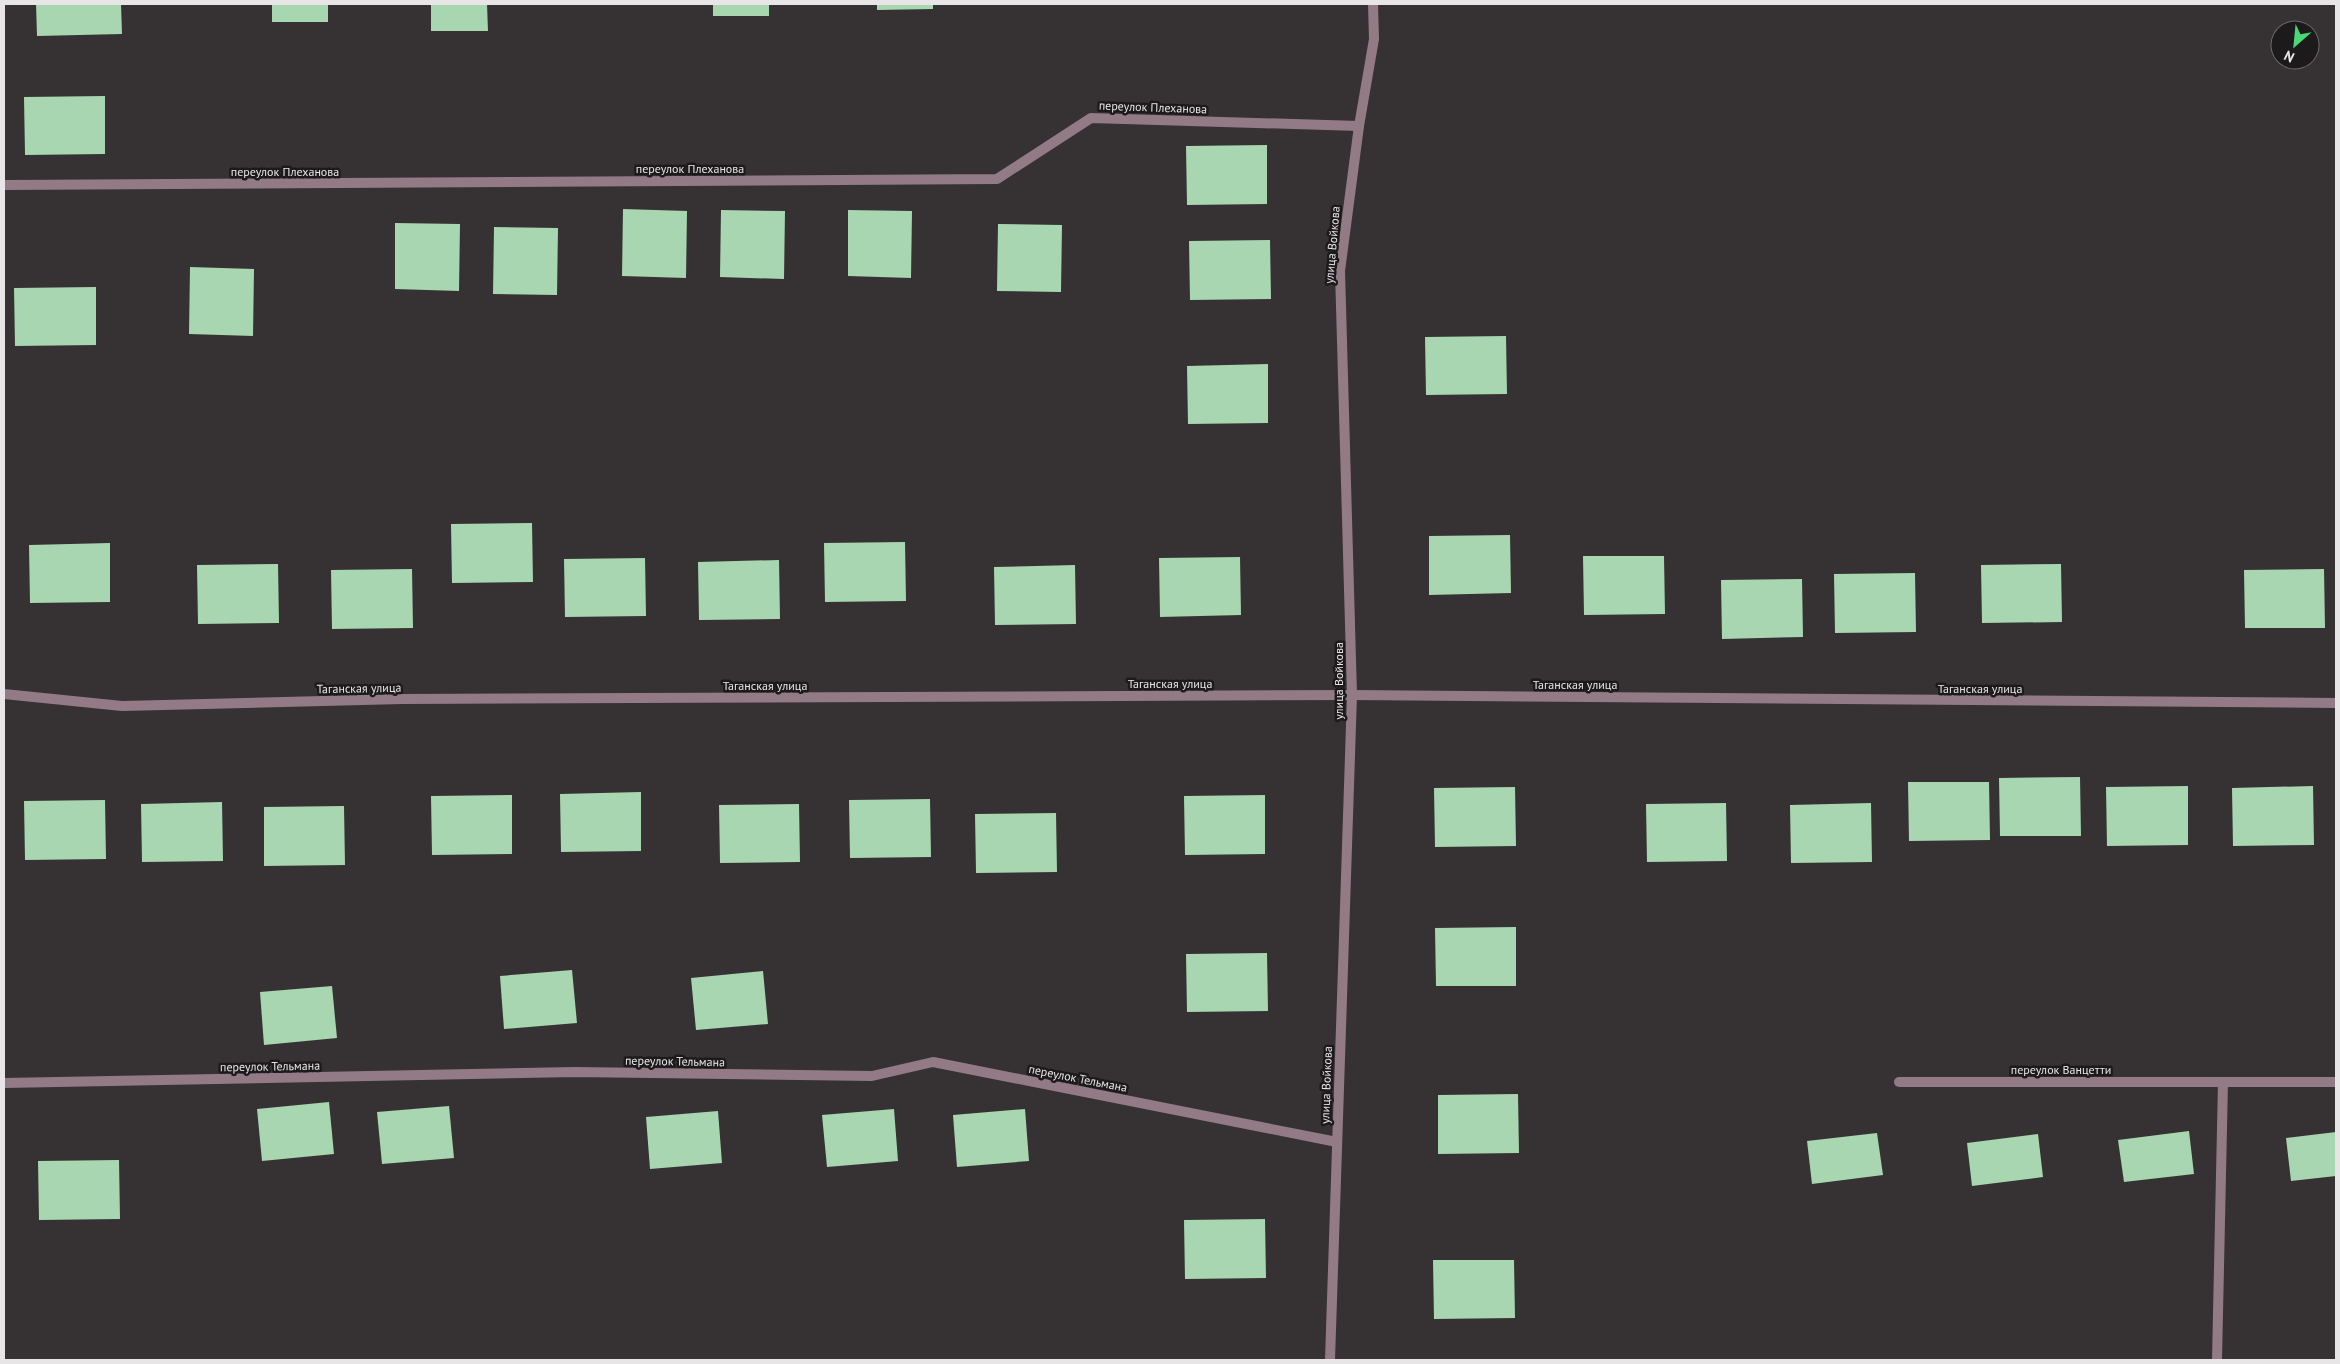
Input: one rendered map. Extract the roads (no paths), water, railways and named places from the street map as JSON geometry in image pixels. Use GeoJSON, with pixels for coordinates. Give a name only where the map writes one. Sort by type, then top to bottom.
{"type":"FeatureCollection","features":[{"type":"Feature","properties":{"kind":"street","name":"улица Войкова"},"geometry":{"type":"LineString","coordinates":[[1330,1360],[1352,695],[1340,271],[1359,126],[1374,39],[1374,4]]}},
{"type":"Feature","properties":{"kind":"street","name":"переулок Плеханова"},"geometry":{"type":"LineString","coordinates":[[4,185],[997,179],[1091,118],[1359,126]]}},
{"type":"Feature","properties":{"kind":"street","name":"Таганская улица"},"geometry":{"type":"LineString","coordinates":[[4,694],[122,706],[402,699],[1352,695],[2336,703]]}},
{"type":"Feature","properties":{"kind":"street","name":"переулок Тельмана"},"geometry":{"type":"LineString","coordinates":[[4,1083],[575,1072],[872,1076],[933,1062],[1337,1142]]}},
{"type":"Feature","properties":{"kind":"street","name":"переулок Ванцетти"},"geometry":{"type":"LineString","coordinates":[[1899,1082],[2336,1082]]}},
{"type":"Feature","properties":{"kind":"street"},"geometry":{"type":"LineString","coordinates":[[2217,1360],[2223,1082]]}}]}
